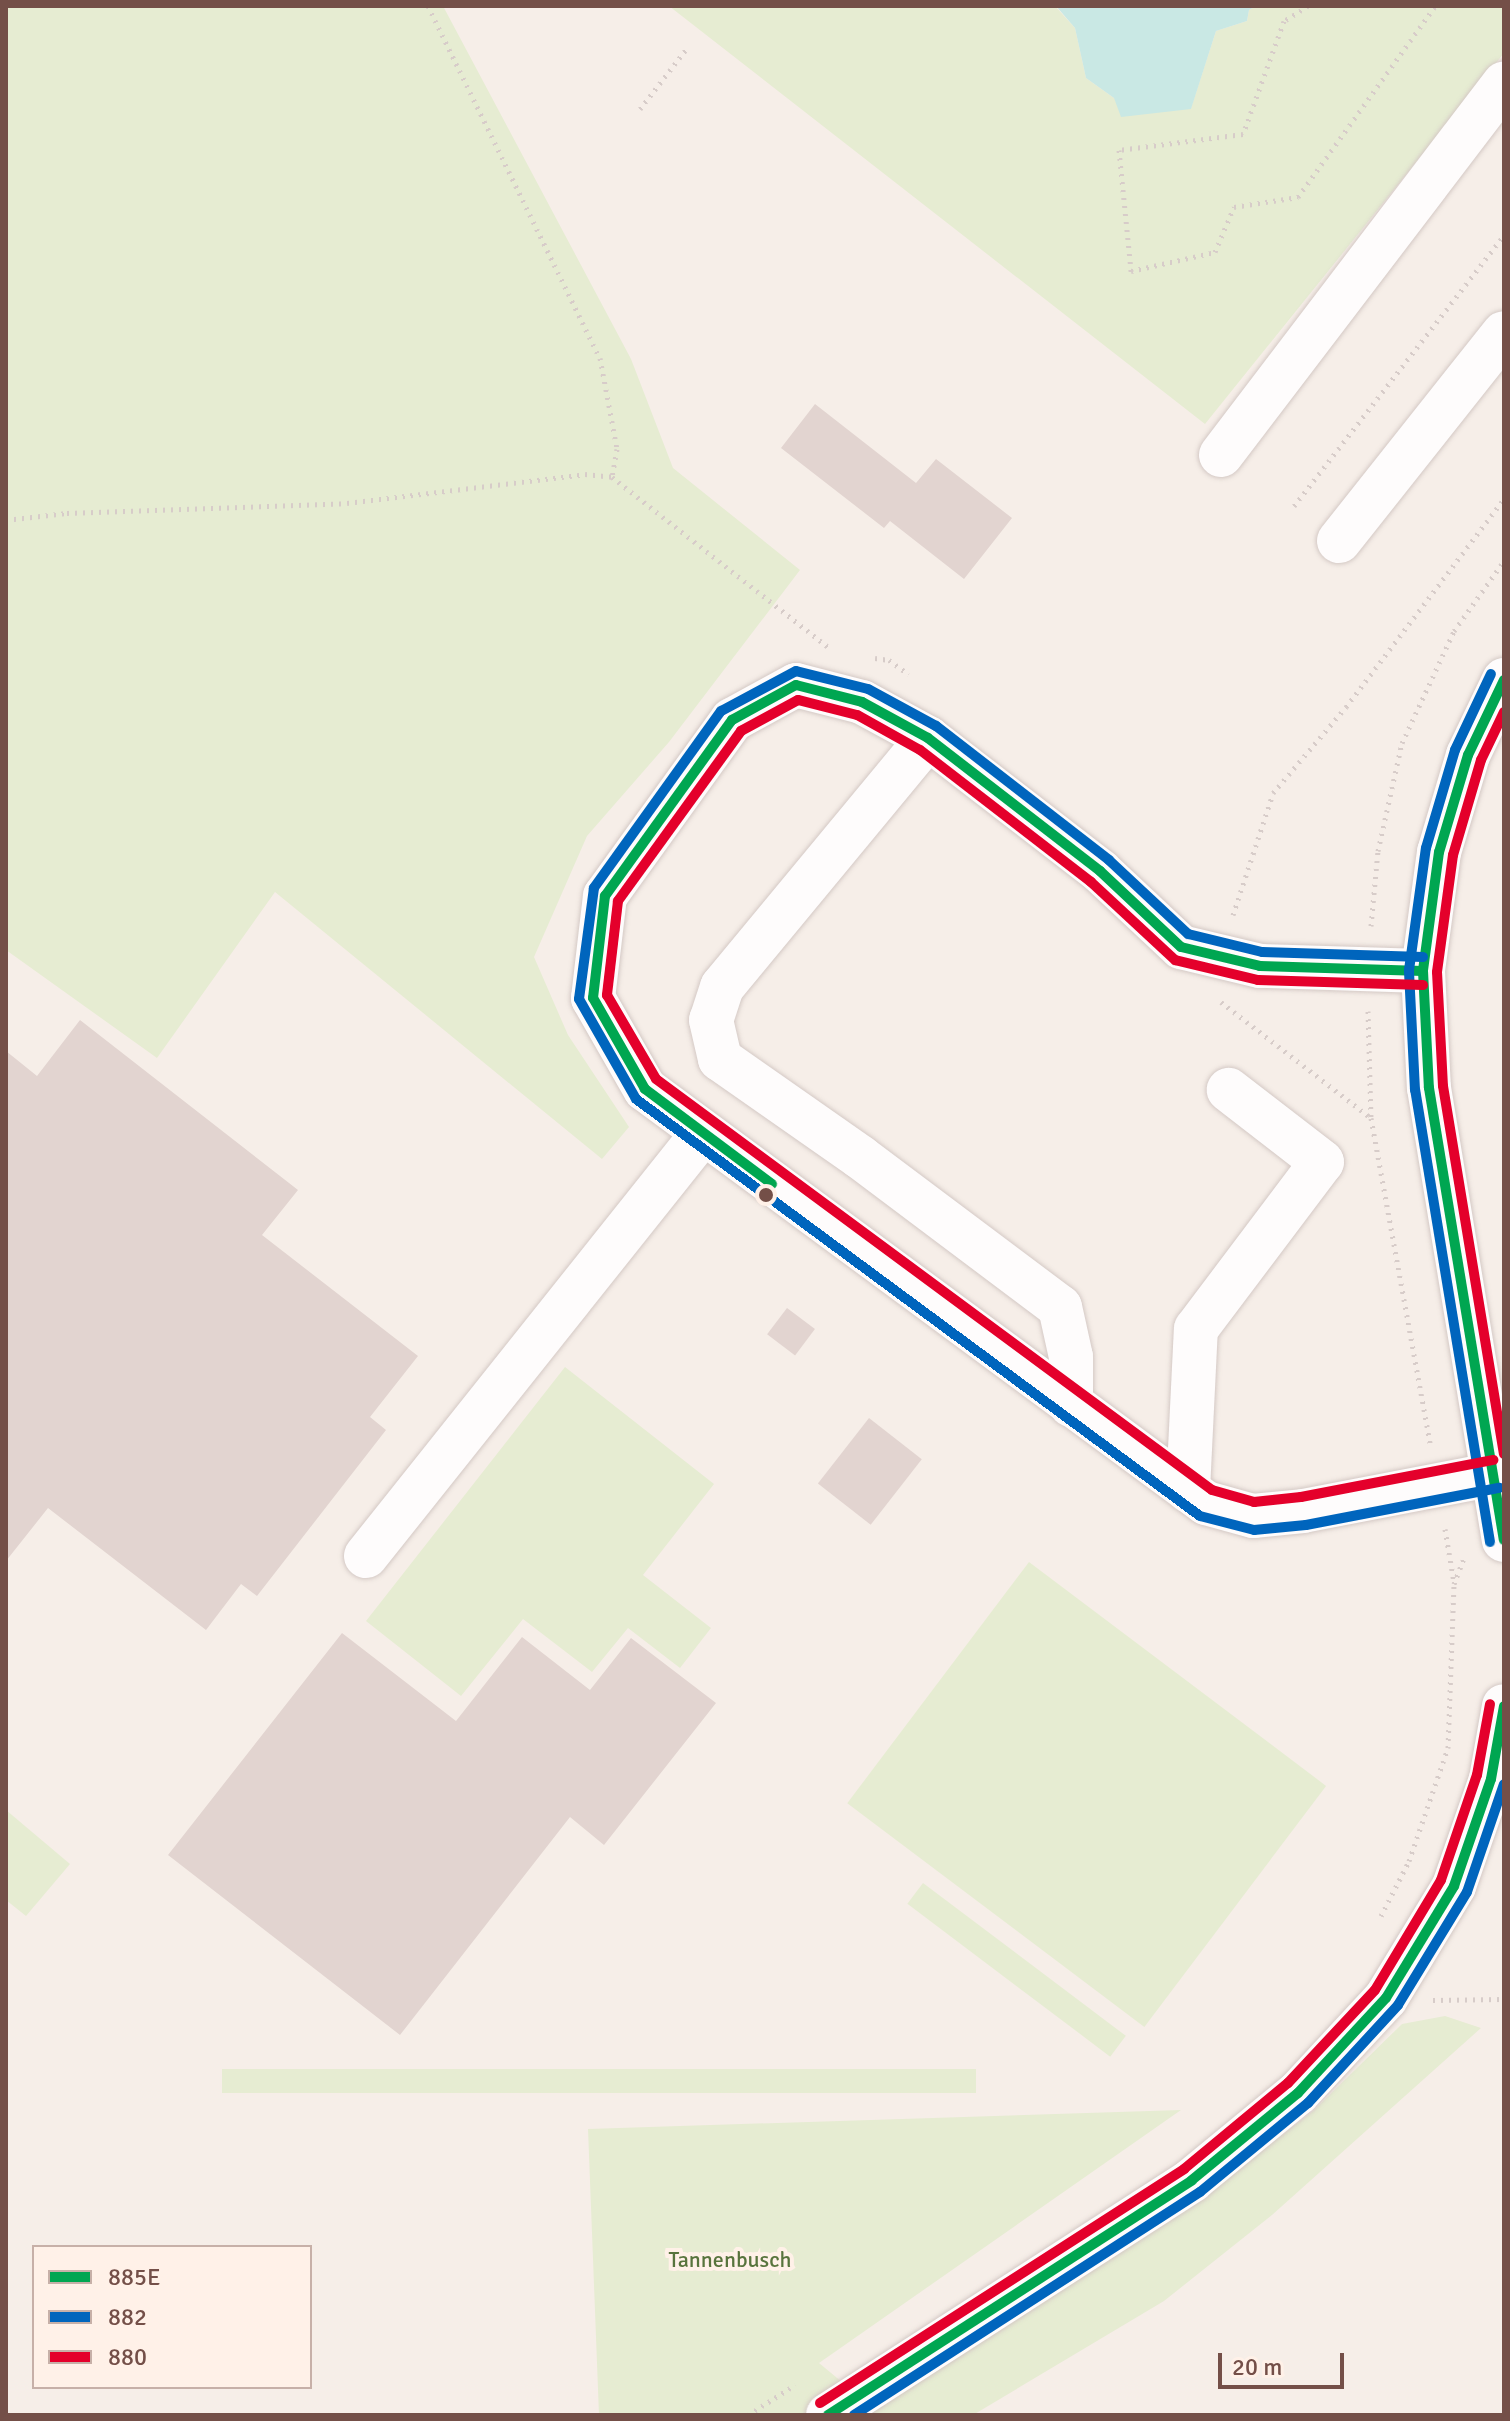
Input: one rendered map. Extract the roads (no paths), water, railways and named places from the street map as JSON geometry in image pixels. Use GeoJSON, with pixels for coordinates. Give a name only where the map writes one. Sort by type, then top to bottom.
{"type":"FeatureCollection","features":[{"type":"Feature","properties":{"kind":"street"},"geometry":{"type":"LineString","coordinates":[[1221,455],[1504,84]]}},
{"type":"Feature","properties":{"kind":"street"},"geometry":{"type":"LineString","coordinates":[[1339,541],[1504,333]]}},
{"type":"Feature","properties":{"kind":"street"},"geometry":{"type":"LineString","coordinates":[[1484,1548],[1496,1474],[1429,1088],[1423,971],[1439,852],[1468,755],[1504,680]]}},
{"type":"Feature","properties":{"kind":"street"},"geometry":{"type":"LineString","coordinates":[[1423,971],[1260,966],[1181,947],[1100,871],[928,738],[862,702],[796,685],[732,720],[605,896],[593,998],[645,1089],[1026,1374],[1206,1503],[1253,1516],[1303,1511],[1496,1474]]}},
{"type":"Feature","properties":{"kind":"street"},"geometry":{"type":"LineString","coordinates":[[928,738],[722,987],[711,1020],[720,1059],[860,1157],[1060,1307],[1071,1357],[1071,1405]]}},
{"type":"Feature","properties":{"kind":"street"},"geometry":{"type":"LineString","coordinates":[[1188,1490],[1196,1329],[1322,1162],[1229,1090]]}},
{"type":"Feature","properties":{"kind":"street"},"geometry":{"type":"LineString","coordinates":[[366,1556],[703,1133]]}},
{"type":"Feature","properties":{"kind":"street"},"geometry":{"type":"LineString","coordinates":[[828,2415],[1192,2180],[1298,2093],[1386,1998],[1454,1886],[1491,1779],[1504,1706]]}},
{"type":"Feature","properties":{"kind":"water"},"geometry":{"type":"Polygon","coordinates":[[[1056,6],[1256,6],[1249,10],[1247,21],[1216,31],[1191,109],[1121,117],[1114,98],[1086,78],[1075,28],[1056,6]]]}},
{"type":"Feature","properties":{"kind":"park label","name":"Tannenbusch"},"geometry":{"type":"Point","coordinates":[730,2260]}}]}
